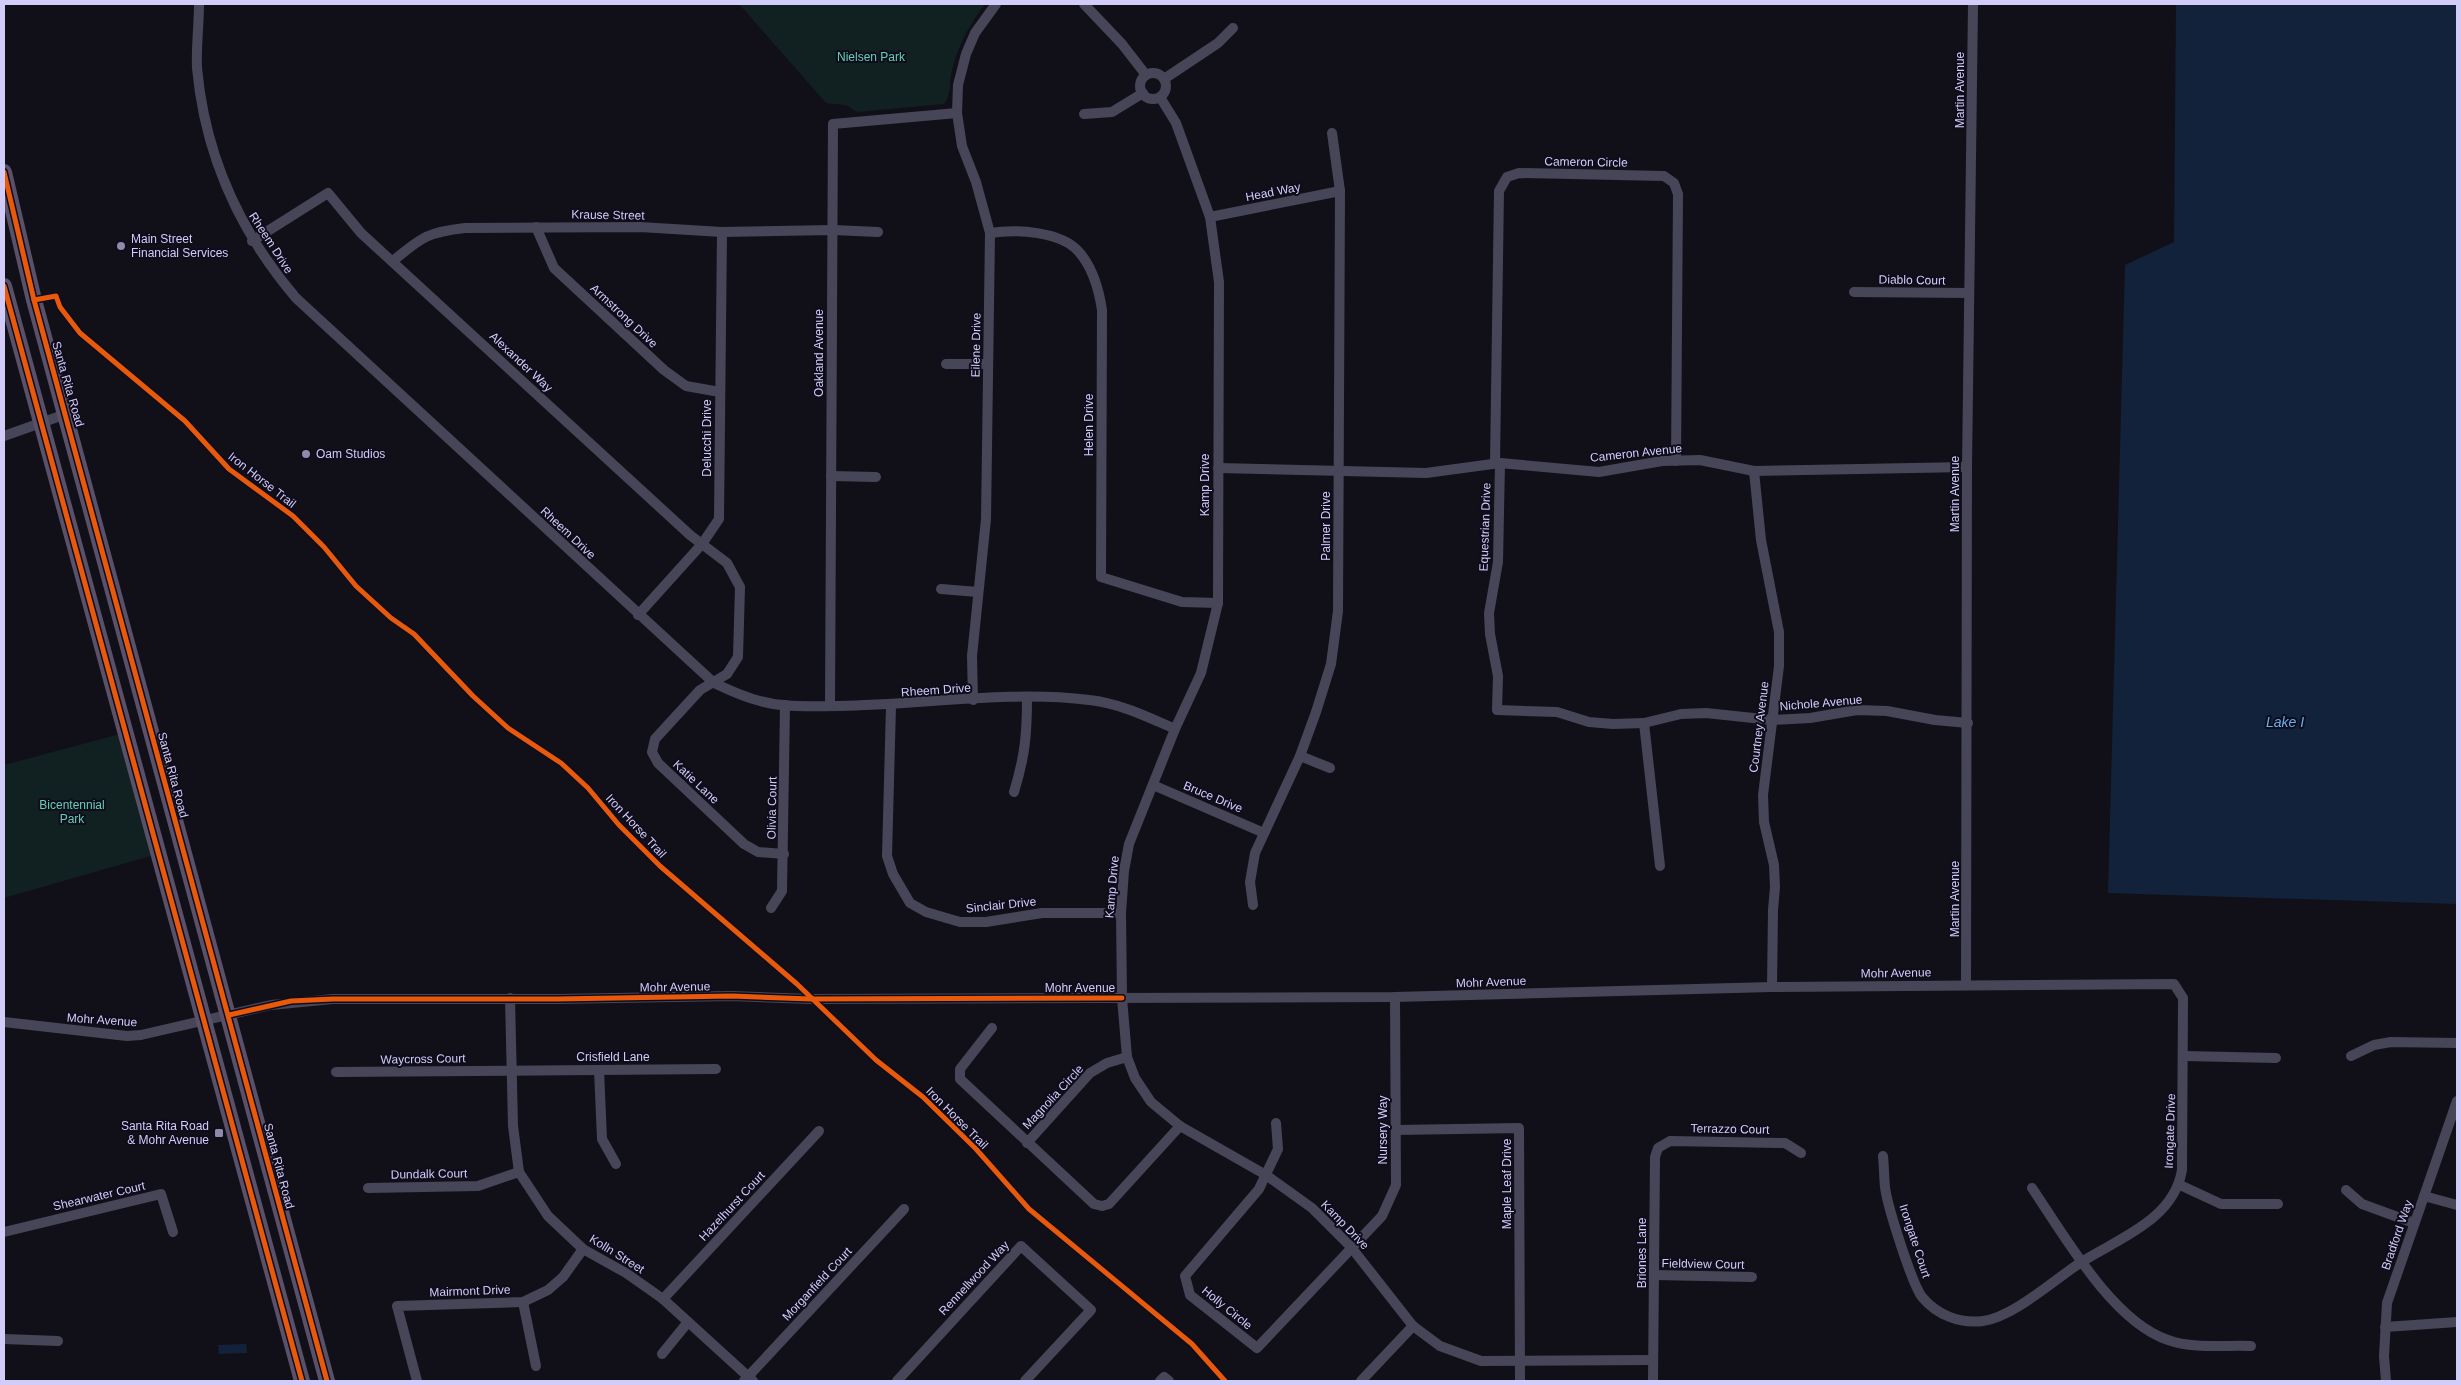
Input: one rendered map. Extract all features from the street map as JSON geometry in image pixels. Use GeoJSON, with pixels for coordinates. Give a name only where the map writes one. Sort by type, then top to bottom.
{"type":"FeatureCollection","features":[{"type":"Feature","properties":{"kind":"main road","name":"Santa Rita Road"},"geometry":{"type":"LineString","coordinates":[[4,172],[34,300],[229,1015],[304,1302],[327,1381]]}},
{"type":"Feature","properties":{"kind":"main road"},"geometry":{"type":"LineString","coordinates":[[4,286],[302,1381]]}},
{"type":"Feature","properties":{"kind":"main road"},"geometry":{"type":"LineString","coordinates":[[282,1308],[304,1302]]}},
{"type":"Feature","properties":{"kind":"street","name":"Rheem Drive"},"geometry":{"type":"LineString","coordinates":[[199,4],[197,66],[204,122],[220,176],[252,241],[272,270],[296,298],[714,683],[753,699],[785,705],[892,706],[1027,698],[1092,700],[1134,711],[1175,729]]}},
{"type":"Feature","properties":{"kind":"street","name":"Eilene Drive"},"geometry":{"type":"LineString","coordinates":[[973,700],[972,656],[986,520],[990,232],[976,182],[962,146],[957,113],[958,85],[966,54],[975,34],[996,4]]}},
{"type":"Feature","properties":{"kind":"street"},"geometry":{"type":"LineString","coordinates":[[1084,4],[1122,44],[1146,75]]}},
{"type":"Feature","properties":{"kind":"street","name":"Martin Avenue"},"geometry":{"type":"LineString","coordinates":[[1966,985],[1967,467],[1973,4]]}},
{"type":"Feature","properties":{"kind":"street"},"geometry":{"type":"LineString","coordinates":[[1164,79],[1218,43],[1233,28]]}},
{"type":"Feature","properties":{"kind":"street"},"geometry":{"type":"LineString","coordinates":[[1142,93],[1151,99],[1160,97],[1166,88],[1164,79],[1156,74],[1146,75]]}},
{"type":"Feature","properties":{"kind":"street"},"geometry":{"type":"LineString","coordinates":[[1142,93],[1141,83],[1146,75]]}},
{"type":"Feature","properties":{"kind":"street"},"geometry":{"type":"LineString","coordinates":[[1084,114],[1112,112],[1142,93]]}},
{"type":"Feature","properties":{"kind":"street","name":"Kamp Drive"},"geometry":{"type":"LineString","coordinates":[[1160,97],[1176,123],[1210,217],[1219,282],[1218,603],[1212,638],[1201,673],[1175,729],[1129,844],[1124,871],[1121,913],[1122,998],[1127,1058],[1135,1078],[1151,1102],[1180,1126],[1266,1175],[1312,1208],[1351,1247],[1413,1326],[1440,1346],[1481,1361],[1652,1360]]}},
{"type":"Feature","properties":{"kind":"street","name":"Oakland Avenue"},"geometry":{"type":"LineString","coordinates":[[830,706],[833,124],[957,113]]}},
{"type":"Feature","properties":{"kind":"street","name":"Palmer Drive"},"geometry":{"type":"LineString","coordinates":[[1253,905],[1250,882],[1255,853],[1300,756],[1331,664],[1338,611],[1340,191],[1332,133]]}},
{"type":"Feature","properties":{"kind":"street","name":"Cameron Circle"},"geometry":{"type":"LineString","coordinates":[[1497,463],[1499,191],[1508,177],[1519,173],[1664,176],[1674,183],[1678,194],[1676,460]]}},
{"type":"Feature","properties":{"kind":"street","name":"Head Way"},"geometry":{"type":"LineString","coordinates":[[1210,217],[1340,191]]}},
{"type":"Feature","properties":{"kind":"street","name":"Alexander Way"},"geometry":{"type":"LineString","coordinates":[[252,241],[328,193],[361,232],[393,262],[702,544],[727,563],[740,588],[738,657],[727,674],[714,683]]}},
{"type":"Feature","properties":{"kind":"street","name":"Armstrong Drive"},"geometry":{"type":"LineString","coordinates":[[536,227],[554,268],[664,370],[686,386],[720,392]]}},
{"type":"Feature","properties":{"kind":"street","name":"Krause Street"},"geometry":{"type":"LineString","coordinates":[[393,262],[420,238],[442,230],[465,228],[640,227],[722,232],[833,230],[878,232]]}},
{"type":"Feature","properties":{"kind":"street","name":"Helen Drive"},"geometry":{"type":"LineString","coordinates":[[990,232],[1028,231],[1057,239],[1079,252],[1099,286],[1102,310],[1101,577],[1182,602],[1218,603]]}},
{"type":"Feature","properties":{"kind":"street","name":"Delucchi Drive"},"geometry":{"type":"LineString","coordinates":[[638,615],[702,544],[719,520],[722,232]]}},
{"type":"Feature","properties":{"kind":"street","name":"Diablo Court"},"geometry":{"type":"LineString","coordinates":[[1854,292],[1969,293]]}},
{"type":"Feature","properties":{"kind":"street"},"geometry":{"type":"LineString","coordinates":[[946,364],[988,364]]}},
{"type":"Feature","properties":{"kind":"street"},"geometry":{"type":"LineString","coordinates":[[4,436],[66,414]]}},
{"type":"Feature","properties":{"kind":"street","name":"Cameron Avenue"},"geometry":{"type":"LineString","coordinates":[[1218,468],[1426,473],[1497,463],[1599,472],[1676,460],[1700,460],[1754,471],[1967,467]]}},
{"type":"Feature","properties":{"kind":"street","name":"Equestrian Drive"},"geometry":{"type":"LineString","coordinates":[[1497,463],[1498,562],[1489,613],[1490,634],[1498,676],[1497,710]]}},
{"type":"Feature","properties":{"kind":"street","name":"Courtney Avenue"},"geometry":{"type":"LineString","coordinates":[[1754,471],[1761,540],[1779,632],[1779,666],[1763,795],[1764,822],[1774,865],[1772,987]]}},
{"type":"Feature","properties":{"kind":"street"},"geometry":{"type":"LineString","coordinates":[[831,476],[876,476]]}},
{"type":"Feature","properties":{"kind":"street"},"geometry":{"type":"LineString","coordinates":[[941,589],[978,592]]}},
{"type":"Feature","properties":{"kind":"street","name":"Katie Lane"},"geometry":{"type":"LineString","coordinates":[[714,683],[700,690],[655,738],[652,752],[658,763],[744,844],[758,852],[784,854]]}},
{"type":"Feature","properties":{"kind":"street"},"geometry":{"type":"LineString","coordinates":[[1014,792],[1024,761],[1027,740],[1027,698]]}},
{"type":"Feature","properties":{"kind":"street","name":"Olivia Court"},"geometry":{"type":"LineString","coordinates":[[771,908],[782,891],[785,705]]}},
{"type":"Feature","properties":{"kind":"street","name":"Sinclair Drive"},"geometry":{"type":"LineString","coordinates":[[892,706],[887,856],[902,893],[910,903],[926,912],[960,922],[986,922],[1042,913],[1121,913]]}},
{"type":"Feature","properties":{"kind":"street","name":"Nichole Avenue"},"geometry":{"type":"LineString","coordinates":[[1497,710],[1557,712],[1589,722],[1613,724],[1644,723],[1689,714],[1772,720],[1810,718],[1857,710],[1887,711],[1935,720],[1968,722]]}},
{"type":"Feature","properties":{"kind":"street"},"geometry":{"type":"LineString","coordinates":[[1644,723],[1660,866]]}},
{"type":"Feature","properties":{"kind":"street"},"geometry":{"type":"LineString","coordinates":[[1300,756],[1330,768]]}},
{"type":"Feature","properties":{"kind":"street","name":"Bruce Drive"},"geometry":{"type":"LineString","coordinates":[[1153,784],[1264,833]]}},
{"type":"Feature","properties":{"kind":"street","name":"Mohr Avenue"},"geometry":{"type":"LineString","coordinates":[[4,1022],[128,1036],[141,1035],[271,1005],[300,1001],[448,997],[732,996],[811,999],[1395,997],[1772,987],[2174,984]]}},
{"type":"Feature","properties":{"kind":"street","name":"Irongate Drive"},"geometry":{"type":"LineString","coordinates":[[2082,1262],[2154,1219],[2180,1185],[2182,1170],[2184,1056],[2183,998],[2174,984]]}},
{"type":"Feature","properties":{"kind":"street","name":"Nursery Way"},"geometry":{"type":"LineString","coordinates":[[1351,1247],[1382,1216],[1396,1185],[1395,997]]}},
{"type":"Feature","properties":{"kind":"street","name":"Kolln Street"},"geometry":{"type":"LineString","coordinates":[[510,998],[513,1126],[519,1172],[548,1216],[583,1249],[626,1273],[663,1299],[748,1380]]}},
{"type":"Feature","properties":{"kind":"street"},"geometry":{"type":"LineString","coordinates":[[992,1028],[960,1069],[960,1079],[1028,1143]]}},
{"type":"Feature","properties":{"kind":"street"},"geometry":{"type":"LineString","coordinates":[[2351,1056],[2374,1045],[2391,1042],[2457,1043]]}},
{"type":"Feature","properties":{"kind":"street"},"geometry":{"type":"LineString","coordinates":[[2184,1056],[2276,1058]]}},
{"type":"Feature","properties":{"kind":"street","name":"Magnolia Circle"},"geometry":{"type":"LineString","coordinates":[[1127,1058],[1107,1063],[1090,1073],[1028,1143],[1094,1204],[1102,1206],[1109,1204],[1180,1126]]}},
{"type":"Feature","properties":{"kind":"street","name":"Crisfield Lane"},"geometry":{"type":"LineString","coordinates":[[511,1070],[716,1069]]}},
{"type":"Feature","properties":{"kind":"street","name":"Waycross Court"},"geometry":{"type":"LineString","coordinates":[[336,1072],[511,1070]]}},
{"type":"Feature","properties":{"kind":"street"},"geometry":{"type":"LineString","coordinates":[[598,1070],[602,1140],[616,1164]]}},
{"type":"Feature","properties":{"kind":"street","name":"Bradford Way"},"geometry":{"type":"LineString","coordinates":[[2386,1381],[2384,1356],[2386,1304],[2457,1101]]}},
{"type":"Feature","properties":{"kind":"street"},"geometry":{"type":"LineString","coordinates":[[1266,1175],[1278,1149],[1276,1123]]}},
{"type":"Feature","properties":{"kind":"street","name":"Maple Leaf Drive"},"geometry":{"type":"LineString","coordinates":[[1396,1130],[1519,1128],[1520,1362]]}},
{"type":"Feature","properties":{"kind":"street","name":"Hazelhurst Court"},"geometry":{"type":"LineString","coordinates":[[663,1299],[819,1131]]}},
{"type":"Feature","properties":{"kind":"street","name":"Terrazzo Court"},"geometry":{"type":"LineString","coordinates":[[1658,1148],[1670,1141],[1785,1143],[1800,1153]]}},
{"type":"Feature","properties":{"kind":"street","name":"Briones Lane"},"geometry":{"type":"LineString","coordinates":[[1653,1381],[1655,1157],[1658,1148]]}},
{"type":"Feature","properties":{"kind":"street","name":"Irongate Court"},"geometry":{"type":"LineString","coordinates":[[1883,1156],[1885,1188],[1910,1272],[1921,1296],[1936,1311],[1961,1321],[1984,1321],[2008,1313],[2082,1262]]}},
{"type":"Feature","properties":{"kind":"street","name":"Dundalk Court"},"geometry":{"type":"LineString","coordinates":[[368,1188],[478,1186],[519,1172]]}},
{"type":"Feature","properties":{"kind":"street","name":"Holly Circle"},"geometry":{"type":"LineString","coordinates":[[1266,1175],[1259,1190],[1185,1276],[1190,1295],[1257,1348],[1351,1247]]}},
{"type":"Feature","properties":{"kind":"street"},"geometry":{"type":"LineString","coordinates":[[2180,1185],[2221,1204],[2278,1204]]}},
{"type":"Feature","properties":{"kind":"street"},"geometry":{"type":"LineString","coordinates":[[2032,1188],[2082,1262],[2113,1300],[2144,1328],[2167,1340],[2186,1344],[2251,1346]]}},
{"type":"Feature","properties":{"kind":"street"},"geometry":{"type":"LineString","coordinates":[[2346,1190],[2362,1204],[2414,1223]]}},
{"type":"Feature","properties":{"kind":"street","name":"Shearwater Court"},"geometry":{"type":"LineString","coordinates":[[4,1232],[161,1194],[173,1232]]}},
{"type":"Feature","properties":{"kind":"street"},"geometry":{"type":"LineString","coordinates":[[2424,1196],[2457,1205]]}},
{"type":"Feature","properties":{"kind":"street","name":"Morganfield Court"},"geometry":{"type":"LineString","coordinates":[[748,1380],[904,1209]]}},
{"type":"Feature","properties":{"kind":"street","name":"Rennellwood Way"},"geometry":{"type":"LineString","coordinates":[[896,1381],[1021,1246],[1091,1310],[1025,1381]]}},
{"type":"Feature","properties":{"kind":"street","name":"Mairmont Drive"},"geometry":{"type":"LineString","coordinates":[[417,1381],[397,1306],[522,1302],[548,1290],[563,1277],[583,1249]]}},
{"type":"Feature","properties":{"kind":"street","name":"Fieldview Court"},"geometry":{"type":"LineString","coordinates":[[1654,1275],[1752,1277]]}},
{"type":"Feature","properties":{"kind":"street"},"geometry":{"type":"LineString","coordinates":[[522,1302],[536,1366]]}},
{"type":"Feature","properties":{"kind":"street"},"geometry":{"type":"LineString","coordinates":[[662,1354],[688,1322]]}},
{"type":"Feature","properties":{"kind":"street"},"geometry":{"type":"LineString","coordinates":[[2385,1326],[2457,1322]]}},
{"type":"Feature","properties":{"kind":"street"},"geometry":{"type":"LineString","coordinates":[[1361,1381],[1413,1326]]}},
{"type":"Feature","properties":{"kind":"street"},"geometry":{"type":"LineString","coordinates":[[4,1339],[58,1341]]}},
{"type":"Feature","properties":{"kind":"street"},"geometry":{"type":"LineString","coordinates":[[1520,1362],[1520,1381]]}},
{"type":"Feature","properties":{"kind":"street"},"geometry":{"type":"LineString","coordinates":[[1160,1381],[1164,1377],[1169,1381]]}},
{"type":"Feature","properties":{"kind":"green space","name":"Nielsen Park"},"geometry":{"type":"Polygon","coordinates":[[[739,4],[985,4],[961,43],[952,70],[947,100],[944,104],[857,112],[846,105],[826,103],[739,4]]]}},
{"type":"Feature","properties":{"kind":"green space","name":"Bicentennial Park"},"geometry":{"type":"Polygon","coordinates":[[[120,734],[154,855],[4,898],[4,765],[120,734]]]}},
{"type":"Feature","properties":{"kind":"water","name":"Lake I"},"geometry":{"type":"Polygon","coordinates":[[[2176,4],[2457,4],[2457,904],[2108,893],[2125,265],[2174,242],[2176,4]]]}},
{"type":"Feature","properties":{"kind":"water"},"geometry":{"type":"Polygon","coordinates":[[[246,1344],[247,1353],[219,1354],[218,1345],[246,1344]]]}},
{"type":"Feature","properties":{"kind":"cycle path"},"geometry":{"type":"LineString","coordinates":[[4,172],[34,300],[327,1381]]}},
{"type":"Feature","properties":{"kind":"cycle path"},"geometry":{"type":"LineString","coordinates":[[4,286],[302,1381]]}},
{"type":"Feature","properties":{"kind":"cycle path","name":"Iron Horse Trail"},"geometry":{"type":"LineString","coordinates":[[34,300],[56,296],[60,307],[80,333],[185,421],[229,469],[293,516],[324,547],[356,586],[391,618],[414,634],[473,696],[508,728],[561,763],[588,788],[619,825],[660,866],[797,984],[876,1060],[923,1097],[976,1149],[1029,1209],[1192,1344],[1225,1381]]}},
{"type":"Feature","properties":{"kind":"cycle path"},"geometry":{"type":"LineString","coordinates":[[229,1015],[291,1001],[333,999],[557,999],[732,996],[811,999],[1122,998]]}},
{"type":"Feature","properties":{"kind":"place","name":"Main Street Financial Services"},"geometry":{"type":"Point","coordinates":[121,246]}},
{"type":"Feature","properties":{"kind":"place","name":"Oam Studios"},"geometry":{"type":"Point","coordinates":[306,454]}},
{"type":"Feature","properties":{"kind":"place","name":"Santa Rita Road & Mohr Avenue"},"geometry":{"type":"Point","coordinates":[219,1133]}}]}
